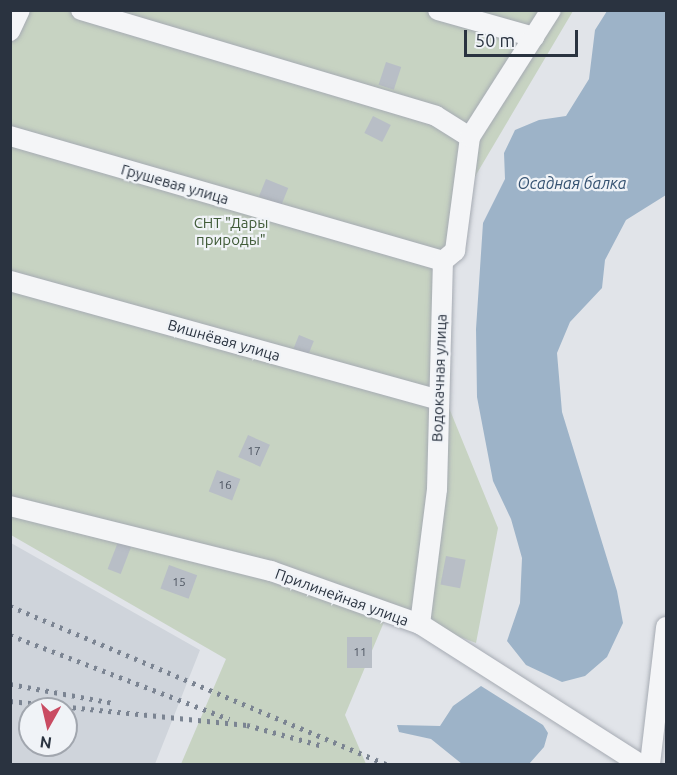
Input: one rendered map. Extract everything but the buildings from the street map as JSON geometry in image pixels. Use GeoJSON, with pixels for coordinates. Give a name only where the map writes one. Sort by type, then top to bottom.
{"type":"FeatureCollection","features":[{"type":"Feature","properties":{"kind":"street"},"geometry":{"type":"LineString","coordinates":[[10,31],[20,10]]}},
{"type":"Feature","properties":{"kind":"street"},"geometry":{"type":"LineString","coordinates":[[81,10],[436,116],[470,137]]}},
{"type":"Feature","properties":{"kind":"street"},"geometry":{"type":"LineString","coordinates":[[438,10],[534,37]]}},
{"type":"Feature","properties":{"kind":"street","name":"Водокачная улица"},"geometry":{"type":"LineString","coordinates":[[420,624],[437,489],[443,261],[455,251],[470,137],[550,10]]}},
{"type":"Feature","properties":{"kind":"street","name":"Грушевая улица"},"geometry":{"type":"LineString","coordinates":[[10,136],[443,261]]}},
{"type":"Feature","properties":{"kind":"street","name":"Вишнёвая улица"},"geometry":{"type":"LineString","coordinates":[[10,281],[438,400]]}},
{"type":"Feature","properties":{"kind":"street","name":"Прилинейная улица"},"geometry":{"type":"LineString","coordinates":[[10,506],[271,571],[420,624],[640,765]]}},
{"type":"Feature","properties":{"kind":"street"},"geometry":{"type":"LineString","coordinates":[[650,765],[664,677],[666,627]]}},
{"type":"Feature","properties":{"kind":"shaded area"},"geometry":{"type":"Polygon","coordinates":[[[11,543],[200,650],[155,764],[11,764],[11,543]]]}},
{"type":"Feature","properties":{"kind":"green space","name":"СНТ \"Дары природы\""},"geometry":{"type":"Polygon","coordinates":[[[11,11],[573,11],[470,185],[449,263],[445,398],[498,528],[476,643],[389,610],[345,715],[366,764],[181,764],[226,659],[11,535],[11,11]]]}},
{"type":"Feature","properties":{"kind":"water","name":"Осадная балка"},"geometry":{"type":"Polygon","coordinates":[[[607,11],[666,11],[666,195],[626,220],[605,260],[602,288],[570,322],[557,353],[562,412],[617,591],[623,623],[607,657],[585,676],[562,682],[526,665],[507,641],[520,603],[522,558],[511,519],[493,481],[477,397],[476,329],[483,223],[505,179],[504,153],[515,130],[539,120],[566,116],[589,79],[595,30],[607,11]]]}},
{"type":"Feature","properties":{"kind":"water"},"geometry":{"type":"Polygon","coordinates":[[[481,686],[543,725],[548,733],[544,747],[529,764],[462,764],[431,739],[399,732],[397,725],[440,726],[453,706],[481,686]]]}},
{"type":"Feature","properties":{"kind":"railway"},"geometry":{"type":"LineString","coordinates":[[10,606],[386,764]]}},
{"type":"Feature","properties":{"kind":"railway"},"geometry":{"type":"LineString","coordinates":[[10,635],[229,719]]}},
{"type":"Feature","properties":{"kind":"railway"},"geometry":{"type":"LineString","coordinates":[[10,684],[114,703]]}},
{"type":"Feature","properties":{"kind":"railway"},"geometry":{"type":"LineString","coordinates":[[10,701],[247,725],[323,746]]}}]}
